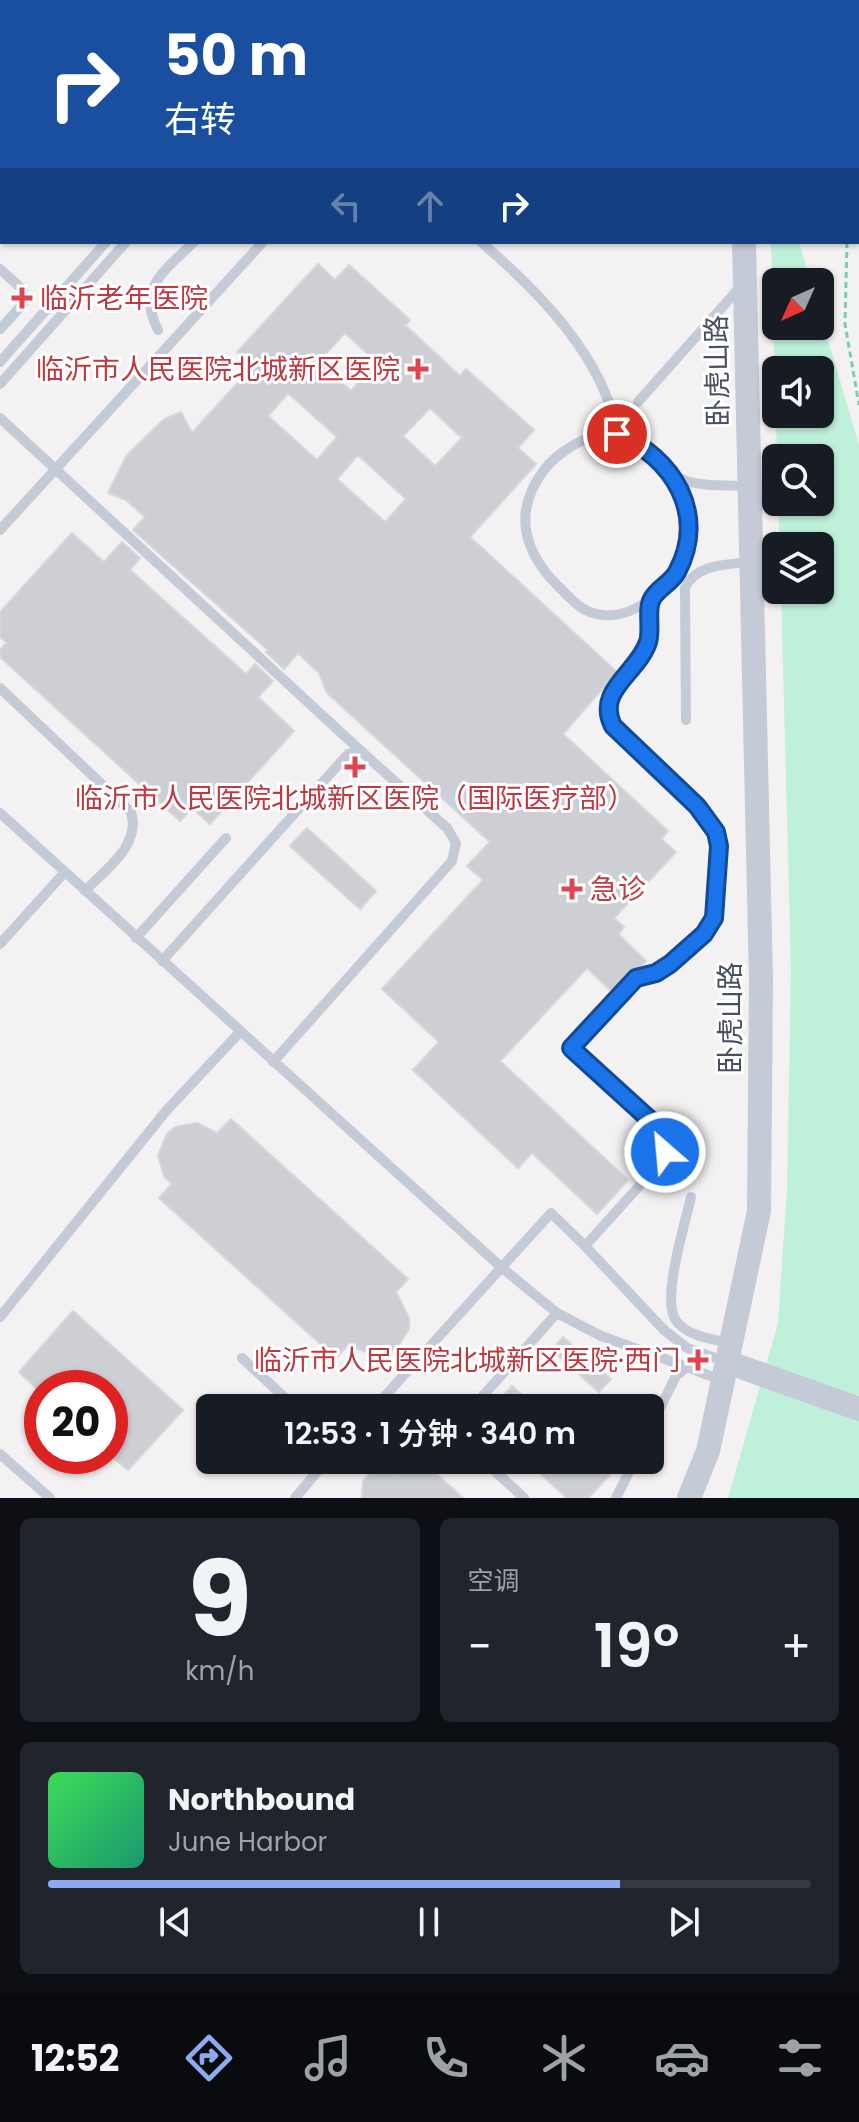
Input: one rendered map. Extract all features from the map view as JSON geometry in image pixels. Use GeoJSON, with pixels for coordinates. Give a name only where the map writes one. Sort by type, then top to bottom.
{"type":"FeatureCollection","features":[{"type":"Feature","properties":{"kind":"street","name":"卧虎山路"},"geometry":{"type":"LineString","coordinates":[[689,1498],[708,1451],[759,1211],[761,980],[744,244]]}},
{"type":"Feature","properties":{"kind":"street"},"geometry":{"type":"LineString","coordinates":[[727,1362],[859,1409]]}},
{"type":"Feature","properties":{"kind":"lane"},"geometry":{"type":"LineString","coordinates":[[0,362],[104,244]]}},
{"type":"Feature","properties":{"kind":"lane"},"geometry":{"type":"LineString","coordinates":[[0,384],[124,244]]}},
{"type":"Feature","properties":{"kind":"lane"},"geometry":{"type":"LineString","coordinates":[[158,330],[149,312],[149,295],[160,276],[192,244]]}},
{"type":"Feature","properties":{"kind":"lane"},"geometry":{"type":"LineString","coordinates":[[0,530],[258,244]]}},
{"type":"Feature","properties":{"kind":"lane"},"geometry":{"type":"LineString","coordinates":[[483,244],[539,299],[574,340],[612,405],[617,434]]}},
{"type":"Feature","properties":{"kind":"lane"},"geometry":{"type":"LineString","coordinates":[[0,269],[23,290],[24,303],[0,329]]}},
{"type":"Feature","properties":{"kind":"lane"},"geometry":{"type":"LineString","coordinates":[[638,402],[745,281]]}},
{"type":"Feature","properties":{"kind":"lane"},"geometry":{"type":"LineString","coordinates":[[0,418],[447,828],[456,843],[452,861],[273,1062]]}},
{"type":"Feature","properties":{"kind":"lane"},"geometry":{"type":"LineString","coordinates":[[617,434],[636,442],[670,472],[685,497],[689,520],[686,549],[677,573],[651,600],[606,615],[592,613],[575,603],[541,570],[526,542],[524,523],[528,494],[553,460],[592,436],[617,434]]}},
{"type":"Feature","properties":{"kind":"lane"},"geometry":{"type":"LineString","coordinates":[[670,472],[694,482],[750,486]]}},
{"type":"Feature","properties":{"kind":"lane"},"geometry":{"type":"LineString","coordinates":[[686,720],[685,588],[691,576],[700,570],[751,562]]}},
{"type":"Feature","properties":{"kind":"lane"},"geometry":{"type":"LineString","coordinates":[[585,1246],[660,1163],[666,1140],[660,1129],[571,1048],[636,978],[656,973],[670,964],[704,934],[714,918],[719,846],[716,832],[697,806],[613,726],[607,715],[607,703],[613,690],[639,660],[648,641],[651,600]]}},
{"type":"Feature","properties":{"kind":"lane"},"geometry":{"type":"LineString","coordinates":[[0,689],[131,812],[136,828],[132,841],[85,891]]}},
{"type":"Feature","properties":{"kind":"lane"},"geometry":{"type":"LineString","coordinates":[[162,961],[333,768],[348,754],[362,752]]}},
{"type":"Feature","properties":{"kind":"lane"},"geometry":{"type":"LineString","coordinates":[[0,813],[501,1267],[557,1313],[601,1336],[687,1367],[727,1362]]}},
{"type":"Feature","properties":{"kind":"lane"},"geometry":{"type":"LineString","coordinates":[[136,938],[226,838]]}},
{"type":"Feature","properties":{"kind":"lane"},"geometry":{"type":"LineString","coordinates":[[0,944],[65,872]]}},
{"type":"Feature","properties":{"kind":"lane"},"geometry":{"type":"LineString","coordinates":[[0,1317],[166,1111],[240,1032]]}},
{"type":"Feature","properties":{"kind":"lane"},"geometry":{"type":"LineString","coordinates":[[691,1197],[670,1298],[675,1320],[727,1362]]}},
{"type":"Feature","properties":{"kind":"lane"},"geometry":{"type":"LineString","coordinates":[[387,1394],[551,1213],[664,1330],[687,1348],[727,1362]]}},
{"type":"Feature","properties":{"kind":"lane"},"geometry":{"type":"LineString","coordinates":[[485,1394],[557,1313]]}},
{"type":"Feature","properties":{"kind":"lane"},"geometry":{"type":"LineString","coordinates":[[242,1358],[281,1394]]}},
{"type":"Feature","properties":{"kind":"lane"},"geometry":{"type":"LineString","coordinates":[[664,1400],[676,1376],[687,1367]]}},
{"type":"Feature","properties":{"kind":"lane"},"geometry":{"type":"LineString","coordinates":[[0,1454],[50,1498]]}},
{"type":"Feature","properties":{"kind":"lane"},"geometry":{"type":"LineString","coordinates":[[295,1498],[315,1474]]}},
{"type":"Feature","properties":{"kind":"lane"},"geometry":{"type":"LineString","coordinates":[[498,1474],[524,1498]]}},
{"type":"Feature","properties":{"kind":"lane"},"geometry":{"type":"LineString","coordinates":[[616,1498],[628,1474]]}},
{"type":"Feature","properties":{"kind":"path"},"geometry":{"type":"LineString","coordinates":[[847,244],[845,324],[859,405]]}},
{"type":"Feature","properties":{"kind":"green space"},"geometry":{"type":"Polygon","coordinates":[[[771,244],[800,244],[807,268],[772,268],[771,244]]]}},
{"type":"Feature","properties":{"kind":"green space"},"geometry":{"type":"Polygon","coordinates":[[[774,340],[828,340],[833,356],[774,356],[774,340]]]}},
{"type":"Feature","properties":{"kind":"green space"},"geometry":{"type":"Polygon","coordinates":[[[834,360],[859,445],[859,1498],[728,1498],[778,1323],[787,1189],[791,970],[781,604],[834,604],[834,532],[779,532],[779,516],[834,516],[834,444],[777,444],[776,428],[834,428],[834,360]]]}},
{"type":"Feature","properties":{"kind":"building"},"geometry":{"type":"Polygon","coordinates":[[[318,264],[335,280],[349,265],[410,320],[405,325],[460,376],[466,369],[534,430],[518,448],[536,464],[470,537],[617,672],[563,734],[668,831],[661,839],[676,852],[614,918],[624,927],[618,934],[646,961],[612,992],[587,968],[500,1061],[628,1180],[597,1214],[532,1153],[518,1168],[413,1070],[439,1042],[382,989],[483,880],[467,866],[490,842],[327,693],[319,673],[298,653],[284,669],[266,652],[268,650],[133,530],[145,517],[126,500],[108,493],[127,455],[164,419],[181,412],[192,433],[253,366],[237,352],[318,264]],[[345,333],[319,361],[351,391],[377,362],[345,333]],[[288,393],[268,416],[317,460],[337,437],[288,393]],[[430,408],[403,436],[435,466],[462,438],[430,408]],[[358,455],[337,479],[385,522],[406,499],[358,455]]]}},
{"type":"Feature","properties":{"kind":"building"},"geometry":{"type":"Polygon","coordinates":[[[72,533],[104,562],[122,542],[140,558],[130,570],[246,674],[255,664],[273,681],[258,697],[294,731],[210,824],[192,808],[180,821],[0,657],[0,650],[7,643],[0,637],[0,612],[72,533]]]}},
{"type":"Feature","properties":{"kind":"building"},"geometry":{"type":"Polygon","coordinates":[[[307,828],[376,891],[360,909],[290,846],[307,828]]]}},
{"type":"Feature","properties":{"kind":"building"},"geometry":{"type":"Polygon","coordinates":[[[231,1119],[408,1279],[396,1292],[409,1318],[409,1329],[397,1348],[376,1356],[348,1345],[336,1358],[159,1198],[172,1184],[164,1176],[158,1155],[167,1134],[175,1127],[197,1123],[217,1133],[231,1119]]]}},
{"type":"Feature","properties":{"kind":"building"},"geometry":{"type":"Polygon","coordinates":[[[73,1311],[183,1410],[128,1470],[128,1370],[24,1370],[24,1377],[19,1372],[73,1311]]]}},
{"type":"Feature","properties":{"kind":"building"},"geometry":{"type":"Polygon","coordinates":[[[563,1337],[611,1379],[599,1392],[552,1350],[563,1337]]]}},
{"type":"Feature","properties":{"kind":"building"},"geometry":{"type":"Polygon","coordinates":[[[512,1386],[521,1394],[505,1394],[512,1386]]]}},
{"type":"Feature","properties":{"kind":"building"},"geometry":{"type":"Polygon","coordinates":[[[369,1474],[436,1474],[463,1498],[362,1498],[363,1481],[369,1474]]]}},
{"type":"Feature","properties":{"kind":"building"},"geometry":{"type":"Polygon","coordinates":[[[540,1474],[610,1475],[588,1498],[567,1498],[540,1474]]]}},
{"type":"Feature","properties":{"kind":"place","name":"临沂老年医院"},"geometry":{"type":"Point","coordinates":[22,298]}},
{"type":"Feature","properties":{"kind":"place","name":"临沂市人民医院北城新区医院"},"geometry":{"type":"Point","coordinates":[418,369]}},
{"type":"Feature","properties":{"kind":"place","name":"临沂市人民医院北城新区医院（国际医疗部）"},"geometry":{"type":"Point","coordinates":[355,767]}},
{"type":"Feature","properties":{"kind":"place","name":"急诊"},"geometry":{"type":"Point","coordinates":[572,889]}},
{"type":"Feature","properties":{"kind":"place","name":"临沂市人民医院北城新区医院·西门"},"geometry":{"type":"Point","coordinates":[698,1360]}},
{"type":"Feature","properties":{"kind":"route"},"geometry":{"type":"LineString","coordinates":[[617,434],[636,442],[670,472],[685,497],[689,520],[686,549],[677,573],[651,600],[648,641],[639,660],[613,690],[607,703],[607,715],[613,726],[697,806],[716,832],[719,846],[717,890],[714,918],[704,934],[670,964],[656,973],[636,978],[571,1048],[660,1129],[666,1140],[665,1152]]}}]}
